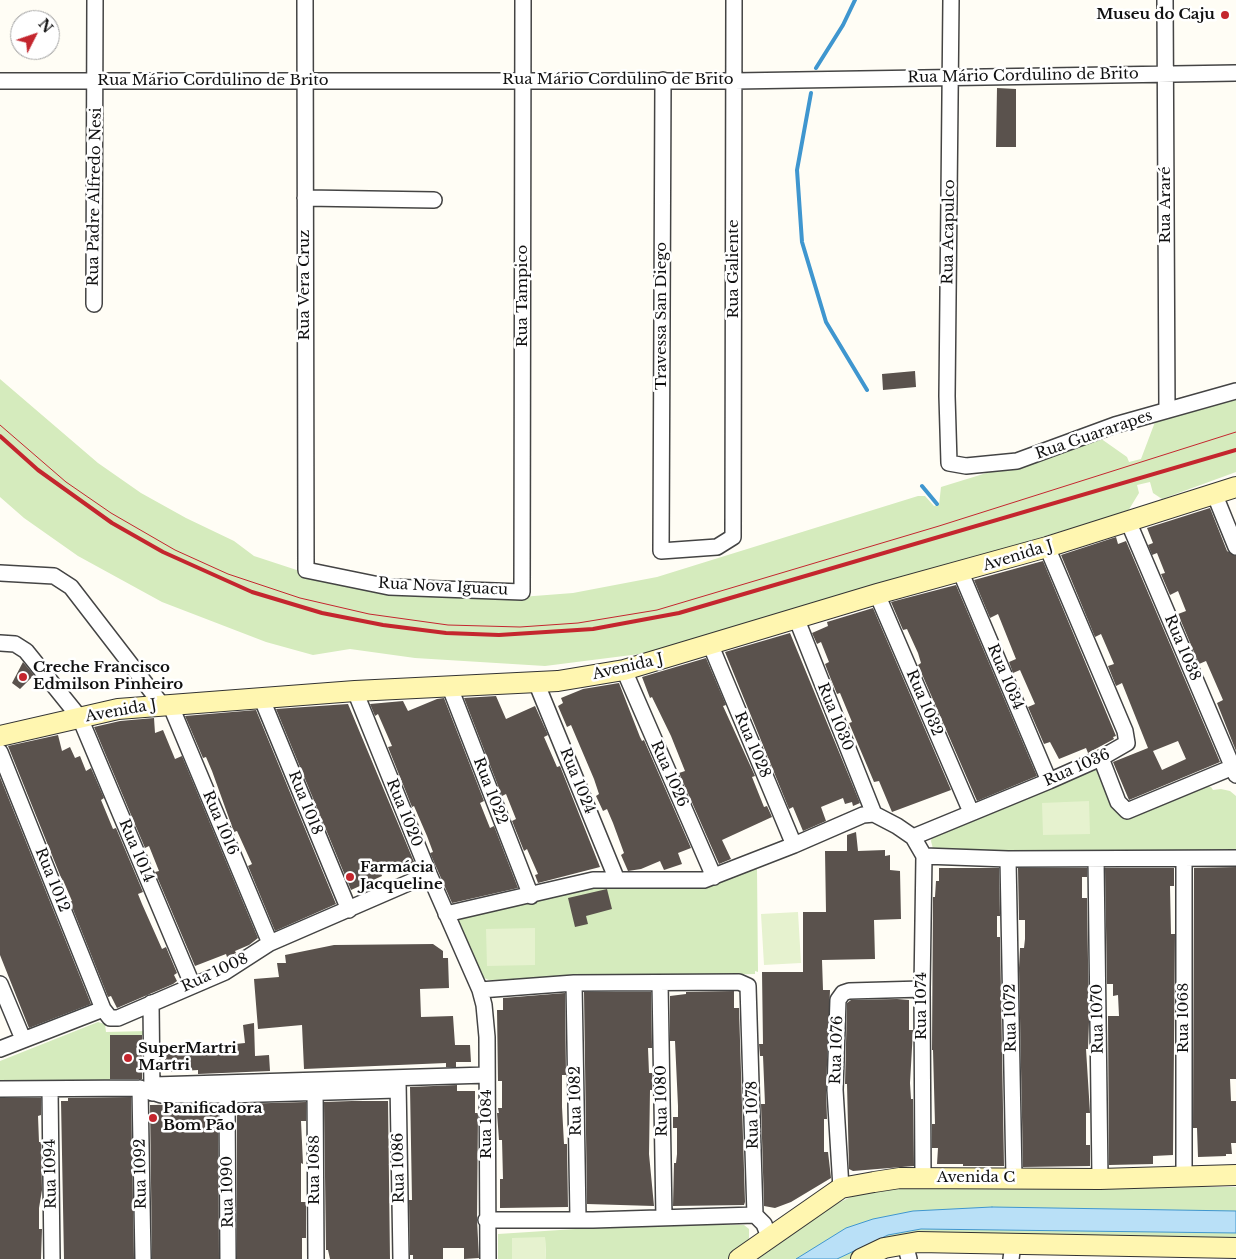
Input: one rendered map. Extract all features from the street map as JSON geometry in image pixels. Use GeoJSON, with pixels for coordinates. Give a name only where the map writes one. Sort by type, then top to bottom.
{"type":"FeatureCollection","features":[{"type":"Feature","properties":{"kind":"street","name":"Rua Padre Alfredo Nesi"},"geometry":{"type":"LineString","coordinates":[[94,304],[95,0]]}},
{"type":"Feature","properties":{"kind":"street","name":"Rua Vera Cruz"},"geometry":{"type":"LineString","coordinates":[[305,0],[306,570]]}},
{"type":"Feature","properties":{"kind":"street","name":"Rua Tampico"},"geometry":{"type":"LineString","coordinates":[[522,592],[523,0]]}},
{"type":"Feature","properties":{"kind":"street","name":"Rua Galiente"},"geometry":{"type":"LineString","coordinates":[[733,537],[734,0]]}},
{"type":"Feature","properties":{"kind":"street","name":"Rua Acapulco"},"geometry":{"type":"LineString","coordinates":[[949,463],[947,396],[951,77],[950,0]]}},
{"type":"Feature","properties":{"kind":"street","name":"Rua Araré"},"geometry":{"type":"LineString","coordinates":[[1165,0],[1167,410]]}},
{"type":"Feature","properties":{"kind":"street","name":"Rua Mário Cordulino de Brito"},"geometry":{"type":"LineString","coordinates":[[0,81],[735,81],[1236,74]]}},
{"type":"Feature","properties":{"kind":"street","name":"Travessa San Diego"},"geometry":{"type":"LineString","coordinates":[[663,80],[661,551],[717,548],[733,537]]}},
{"type":"Feature","properties":{"kind":"street"},"geometry":{"type":"LineString","coordinates":[[305,198],[434,200]]}},
{"type":"Feature","properties":{"kind":"street","name":"Rua Guararapes"},"geometry":{"type":"LineString","coordinates":[[949,463],[966,466],[1017,461],[1115,425],[1236,391]]}},
{"type":"Feature","properties":{"kind":"street","name":"Avenida J"},"geometry":{"type":"LineString","coordinates":[[0,736],[118,709],[261,697],[449,685],[558,681],[624,670],[711,646],[877,594],[1047,548],[1236,488]]}},
{"type":"Feature","properties":{"kind":"street"},"geometry":{"type":"LineString","coordinates":[[1214,494],[1236,546]]}},
{"type":"Feature","properties":{"kind":"street","name":"Rua 1038"},"geometry":{"type":"LineString","coordinates":[[1128,521],[1235,771]]}},
{"type":"Feature","properties":{"kind":"street","name":"Rua 1036"},"geometry":{"type":"LineString","coordinates":[[913,837],[1049,782],[1123,747],[1127,743],[1127,737],[1047,548]]}},
{"type":"Feature","properties":{"kind":"street","name":"Rua Nova Iguacu"},"geometry":{"type":"LineString","coordinates":[[306,570],[390,587],[522,592]]}},
{"type":"Feature","properties":{"kind":"street","name":"Rua 1034"},"geometry":{"type":"LineString","coordinates":[[961,572],[1049,782]]}},
{"type":"Feature","properties":{"kind":"street","name":"Rua 1016"},"geometry":{"type":"LineString","coordinates":[[0,573],[54,576],[71,587],[166,704],[270,943]]}},
{"type":"Feature","properties":{"kind":"street","name":"Rua 1032"},"geometry":{"type":"LineString","coordinates":[[877,594],[971,812]]}},
{"type":"Feature","properties":{"kind":"street","name":"Rua 1030"},"geometry":{"type":"LineString","coordinates":[[797,620],[874,814]]}},
{"type":"Feature","properties":{"kind":"street","name":"Rua 1014"},"geometry":{"type":"LineString","coordinates":[[0,643],[15,644],[26,651],[80,718],[192,984]]}},
{"type":"Feature","properties":{"kind":"street","name":"Rua 1028"},"geometry":{"type":"LineString","coordinates":[[711,646],[794,845]]}},
{"type":"Feature","properties":{"kind":"street","name":"Rua 1026"},"geometry":{"type":"LineString","coordinates":[[624,670],[714,877]]}},
{"type":"Feature","properties":{"kind":"street","name":"Rua 1024"},"geometry":{"type":"LineString","coordinates":[[536,682],[617,880]]}},
{"type":"Feature","properties":{"kind":"street","name":"Rua 1022"},"geometry":{"type":"LineString","coordinates":[[449,685],[531,896]]}},
{"type":"Feature","properties":{"kind":"street","name":"Rua 1020"},"geometry":{"type":"LineString","coordinates":[[355,691],[429,874],[480,990]]}},
{"type":"Feature","properties":{"kind":"street","name":"Rua 1018"},"geometry":{"type":"LineString","coordinates":[[261,697],[349,910]]}},
{"type":"Feature","properties":{"kind":"street","name":"Rua 1012"},"geometry":{"type":"LineString","coordinates":[[0,752],[103,1009]]}},
{"type":"Feature","properties":{"kind":"street"},"geometry":{"type":"LineString","coordinates":[[1101,758],[1118,802],[1127,811],[1235,771]]}},
{"type":"Feature","properties":{"kind":"street"},"geometry":{"type":"LineString","coordinates":[[446,914],[531,896],[592,880],[704,880],[794,845],[863,815],[874,814],[913,837],[924,856],[1008,859],[1236,858]]}},
{"type":"Feature","properties":{"kind":"street","name":"Rua 1074"},"geometry":{"type":"LineString","coordinates":[[923,1179],[922,989],[924,856]]}},
{"type":"Feature","properties":{"kind":"street","name":"Rua 1072"},"geometry":{"type":"LineString","coordinates":[[1008,859],[1014,1178]]}},
{"type":"Feature","properties":{"kind":"street","name":"Rua 1070"},"geometry":{"type":"LineString","coordinates":[[1096,859],[1100,1179]]}},
{"type":"Feature","properties":{"kind":"street","name":"Rua 1068"},"geometry":{"type":"LineString","coordinates":[[1184,859],[1184,1177]]}},
{"type":"Feature","properties":{"kind":"street","name":"Rua 1008"},"geometry":{"type":"LineString","coordinates":[[103,1009],[110,1018],[115,1019],[192,984],[225,972],[270,943],[429,874]]}},
{"type":"Feature","properties":{"kind":"street","name":"Rua 1078"},"geometry":{"type":"LineString","coordinates":[[660,983],[739,982],[746,984],[750,989],[755,1215]]}},
{"type":"Feature","properties":{"kind":"street"},"geometry":{"type":"LineString","coordinates":[[480,990],[574,983],[660,983]]}},
{"type":"Feature","properties":{"kind":"street","name":"Rua 1082"},"geometry":{"type":"LineString","coordinates":[[574,983],[578,1218]]}},
{"type":"Feature","properties":{"kind":"street","name":"Rua 1080"},"geometry":{"type":"LineString","coordinates":[[660,983],[664,1218]]}},
{"type":"Feature","properties":{"kind":"street"},"geometry":{"type":"LineString","coordinates":[[0,984],[23,1039]]}},
{"type":"Feature","properties":{"kind":"street","name":"Rua 1076"},"geometry":{"type":"LineString","coordinates":[[841,1188],[835,1090],[838,1000],[843,993],[849,991],[922,989]]}},
{"type":"Feature","properties":{"kind":"street","name":"Rua 1084"},"geometry":{"type":"LineString","coordinates":[[480,990],[484,1005],[487,1075],[486,1220],[488,1259]]}},
{"type":"Feature","properties":{"kind":"street","name":"Rua 1092"},"geometry":{"type":"LineString","coordinates":[[143,1259],[152,1003]]}},
{"type":"Feature","properties":{"kind":"street"},"geometry":{"type":"LineString","coordinates":[[0,1049],[103,1009]]}},
{"type":"Feature","properties":{"kind":"street"},"geometry":{"type":"LineString","coordinates":[[0,1089],[315,1086],[398,1083],[487,1075]]}},
{"type":"Feature","properties":{"kind":"street","name":"Rua 1086"},"geometry":{"type":"LineString","coordinates":[[398,1083],[401,1259]]}},
{"type":"Feature","properties":{"kind":"street"},"geometry":{"type":"LineString","coordinates":[[148,1089],[161,1095],[227,1095],[315,1086]]}},
{"type":"Feature","properties":{"kind":"street","name":"Rua 1088"},"geometry":{"type":"LineString","coordinates":[[315,1086],[316,1259]]}},
{"type":"Feature","properties":{"kind":"street","name":"Rua 1094"},"geometry":{"type":"LineString","coordinates":[[50,1089],[52,1259]]}},
{"type":"Feature","properties":{"kind":"street","name":"Rua 1090"},"geometry":{"type":"LineString","coordinates":[[227,1095],[228,1259]]}},
{"type":"Feature","properties":{"kind":"street","name":"Avenida C"},"geometry":{"type":"LineString","coordinates":[[739,1259],[841,1188],[900,1178],[1100,1179],[1236,1175]]}},
{"type":"Feature","properties":{"kind":"street"},"geometry":{"type":"LineString","coordinates":[[486,1220],[755,1215],[764,1224],[769,1237]]}},
{"type":"Feature","properties":{"kind":"street"},"geometry":{"type":"LineString","coordinates":[[861,1259],[884,1248],[907,1252],[924,1242],[1012,1251],[1210,1253],[1236,1248]]}},
{"type":"Feature","properties":{"kind":"green space"},"geometry":{"type":"Polygon","coordinates":[[[0,379],[98,463],[141,493],[186,518],[234,541],[254,556],[318,577],[385,591],[449,597],[508,598],[573,593],[657,577],[918,496],[925,496],[934,506],[939,505],[941,487],[1100,438],[1127,457],[1129,462],[1141,459],[1155,422],[1236,396],[1236,472],[1162,499],[1153,493],[1150,482],[1137,485],[1139,493],[1128,511],[671,650],[545,666],[415,658],[350,649],[313,655],[266,642],[162,602],[78,556],[24,518],[0,497],[0,379]]]}},
{"type":"Feature","properties":{"kind":"green space"},"geometry":{"type":"Polygon","coordinates":[[[1097,766],[1119,813],[1198,784],[1211,787],[1213,790],[1230,791],[1236,796],[1236,849],[988,855],[933,849],[931,841],[933,833],[1097,766]]]}},
{"type":"Feature","properties":{"kind":"green space"},"geometry":{"type":"Polygon","coordinates":[[[1089,801],[1090,834],[1043,835],[1042,803],[1089,801]]]}},
{"type":"Feature","properties":{"kind":"green space"},"geometry":{"type":"Polygon","coordinates":[[[757,868],[758,972],[755,971],[755,974],[489,980],[479,976],[456,919],[458,916],[565,891],[757,868]]]}},
{"type":"Feature","properties":{"kind":"green space"},"geometry":{"type":"Polygon","coordinates":[[[798,912],[801,963],[764,965],[761,914],[798,912]]]}},
{"type":"Feature","properties":{"kind":"green space"},"geometry":{"type":"Polygon","coordinates":[[[535,928],[535,965],[487,966],[486,929],[535,928]]]}},
{"type":"Feature","properties":{"kind":"green space"},"geometry":{"type":"Polygon","coordinates":[[[98,1022],[105,1024],[106,1032],[148,1031],[149,1083],[0,1087],[0,1061],[98,1022]],[[146,1035],[110,1036],[110,1080],[146,1080],[146,1035]]]}},
{"type":"Feature","properties":{"kind":"green space"},"geometry":{"type":"Polygon","coordinates":[[[900,1187],[1236,1187],[1236,1243],[1011,1239],[854,1259],[758,1259],[834,1205],[857,1194],[900,1187]]]}},
{"type":"Feature","properties":{"kind":"green space"},"geometry":{"type":"Polygon","coordinates":[[[653,1224],[744,1225],[749,1229],[749,1238],[746,1248],[730,1259],[546,1259],[545,1238],[512,1238],[512,1259],[498,1259],[498,1234],[653,1224]]]}},
{"type":"Feature","properties":{"kind":"green space"},"geometry":{"type":"Polygon","coordinates":[[[545,1237],[546,1259],[512,1259],[512,1238],[545,1237]]]}},
{"type":"Feature","properties":{"kind":"water"},"geometry":{"type":"Polygon","coordinates":[[[992,1207],[1236,1211],[1236,1233],[921,1229],[888,1235],[837,1259],[796,1259],[846,1228],[873,1219],[913,1211],[992,1207]]]}},
{"type":"Feature","properties":{"kind":"building"},"geometry":{"type":"Polygon","coordinates":[[[997,88],[1016,89],[1016,147],[996,147],[997,88]]]}},
{"type":"Feature","properties":{"kind":"building"},"geometry":{"type":"Polygon","coordinates":[[[915,371],[916,387],[883,390],[882,374],[915,371]]]}},
{"type":"Feature","properties":{"kind":"building"},"geometry":{"type":"Polygon","coordinates":[[[1210,508],[1227,551],[1236,556],[1236,751],[1217,703],[1223,700],[1206,661],[1199,664],[1178,614],[1186,611],[1178,591],[1170,595],[1161,574],[1165,573],[1157,553],[1152,555],[1148,545],[1153,543],[1147,528],[1210,508]]]}},
{"type":"Feature","properties":{"kind":"building"},"geometry":{"type":"Polygon","coordinates":[[[1116,537],[1118,544],[1126,541],[1220,762],[1129,800],[1113,762],[1148,748],[1122,683],[1116,686],[1108,666],[1114,664],[1101,634],[1095,637],[1061,555],[1116,537]],[[1178,741],[1153,751],[1162,770],[1186,759],[1178,741]]]}},
{"type":"Feature","properties":{"kind":"building"},"geometry":{"type":"Polygon","coordinates":[[[1043,561],[1116,736],[1113,737],[1114,739],[1088,753],[1086,748],[1059,759],[1050,742],[1044,744],[1028,707],[1035,704],[1020,670],[1013,673],[1009,662],[1016,659],[998,614],[990,618],[974,580],[1043,561]]]}},
{"type":"Feature","properties":{"kind":"building"},"geometry":{"type":"Polygon","coordinates":[[[956,585],[1037,776],[977,801],[918,665],[921,663],[918,653],[907,629],[903,630],[891,602],[956,585]]]}},
{"type":"Feature","properties":{"kind":"building"},"geometry":{"type":"Polygon","coordinates":[[[873,608],[951,790],[892,812],[879,781],[874,782],[849,723],[852,722],[840,693],[837,694],[825,664],[829,662],[821,642],[817,644],[812,633],[828,626],[827,622],[873,608]]]}},
{"type":"Feature","properties":{"kind":"building"},"geometry":{"type":"Polygon","coordinates":[[[790,633],[860,803],[853,806],[852,802],[845,804],[843,798],[821,807],[826,821],[803,831],[793,807],[789,809],[725,652],[790,633]]]}},
{"type":"Feature","properties":{"kind":"building"},"geometry":{"type":"Polygon","coordinates":[[[706,658],[726,705],[723,706],[755,776],[752,777],[764,807],[767,806],[772,817],[722,840],[731,859],[719,864],[679,773],[685,771],[671,736],[652,697],[650,698],[642,677],[706,658]]]}},
{"type":"Feature","properties":{"kind":"building","name":"Creche Francisco Edmilson Pinheiro"},"geometry":{"type":"Polygon","coordinates":[[[23,662],[34,675],[20,689],[12,683],[23,662]]]}},
{"type":"Feature","properties":{"kind":"building"},"geometry":{"type":"Polygon","coordinates":[[[619,683],[640,737],[642,741],[644,740],[691,848],[678,853],[682,864],[664,870],[660,861],[641,869],[628,871],[621,855],[624,853],[613,823],[607,809],[603,811],[596,796],[599,794],[594,779],[571,725],[567,727],[558,706],[563,703],[561,698],[583,689],[619,683]]]}},
{"type":"Feature","properties":{"kind":"building"},"geometry":{"type":"Polygon","coordinates":[[[496,696],[506,719],[535,706],[548,735],[544,737],[557,767],[560,766],[600,867],[538,883],[535,875],[538,874],[527,849],[524,851],[512,821],[516,819],[506,794],[502,796],[464,698],[496,696]]]}},
{"type":"Feature","properties":{"kind":"building"},"geometry":{"type":"Polygon","coordinates":[[[444,698],[484,801],[480,803],[490,828],[494,826],[518,888],[452,903],[430,853],[433,852],[427,836],[414,806],[412,807],[388,747],[392,746],[378,714],[375,716],[370,704],[403,701],[408,711],[444,698]]]}},
{"type":"Feature","properties":{"kind":"building"},"geometry":{"type":"Polygon","coordinates":[[[348,704],[417,869],[407,873],[401,863],[381,873],[382,876],[351,890],[276,709],[348,704]]]}},
{"type":"Feature","properties":{"kind":"building"},"geometry":{"type":"Polygon","coordinates":[[[256,710],[336,904],[275,931],[248,866],[252,864],[237,831],[234,832],[212,771],[206,757],[203,758],[185,716],[256,710]]]}},
{"type":"Feature","properties":{"kind":"building"},"geometry":{"type":"Polygon","coordinates":[[[154,718],[155,733],[163,730],[175,759],[182,756],[258,938],[227,957],[226,954],[195,966],[155,872],[159,871],[149,846],[145,848],[94,727],[120,721],[154,718]]]}},
{"type":"Feature","properties":{"kind":"building"},"geometry":{"type":"Polygon","coordinates":[[[58,735],[62,751],[70,747],[75,758],[80,756],[86,771],[91,768],[104,798],[101,800],[113,829],[116,828],[143,892],[138,894],[142,904],[162,949],[166,947],[177,973],[174,975],[177,981],[173,984],[117,1008],[111,996],[108,997],[70,902],[72,901],[8,746],[58,735]]]}},
{"type":"Feature","properties":{"kind":"building"},"geometry":{"type":"Polygon","coordinates":[[[0,777],[91,1004],[29,1028],[0,955],[0,777]]]}},
{"type":"Feature","properties":{"kind":"building"},"geometry":{"type":"Polygon","coordinates":[[[856,832],[858,851],[885,850],[885,856],[890,855],[890,870],[900,871],[901,919],[874,920],[875,959],[822,960],[823,990],[830,990],[826,1090],[827,1119],[824,1119],[824,1152],[828,1152],[831,1178],[791,1202],[775,1208],[764,1206],[761,1104],[765,1104],[763,1056],[760,1056],[759,1044],[763,1044],[762,972],[803,972],[803,912],[826,912],[825,851],[847,851],[847,835],[856,832]]]}},
{"type":"Feature","properties":{"kind":"building"},"geometry":{"type":"Polygon","coordinates":[[[1236,867],[1236,1079],[1230,1079],[1231,1101],[1236,1101],[1236,1143],[1231,1143],[1232,1154],[1198,1157],[1197,1128],[1193,1128],[1194,868],[1236,867]]]}},
{"type":"Feature","properties":{"kind":"building"},"geometry":{"type":"Polygon","coordinates":[[[939,868],[999,868],[1000,916],[997,916],[997,937],[1000,937],[1004,1166],[937,1164],[938,1148],[932,1148],[932,1124],[935,1124],[932,1050],[933,897],[935,897],[936,881],[939,881],[939,868]]]}},
{"type":"Feature","properties":{"kind":"building"},"geometry":{"type":"Polygon","coordinates":[[[1018,868],[1087,868],[1087,877],[1082,877],[1082,898],[1087,898],[1089,1022],[1088,1049],[1086,1049],[1090,1113],[1086,1113],[1086,1145],[1090,1145],[1090,1166],[1023,1167],[1019,968],[1020,948],[1024,948],[1025,920],[1019,920],[1018,868]]]}},
{"type":"Feature","properties":{"kind":"building"},"geometry":{"type":"Polygon","coordinates":[[[1105,868],[1174,868],[1174,886],[1170,886],[1171,934],[1175,934],[1173,1155],[1153,1156],[1153,1164],[1109,1165],[1108,1016],[1119,1016],[1118,995],[1113,996],[1113,984],[1107,984],[1105,868]]]}},
{"type":"Feature","properties":{"kind":"building"},"geometry":{"type":"Polygon","coordinates":[[[607,889],[612,909],[586,916],[588,924],[575,927],[568,898],[607,889]]]}},
{"type":"Feature","properties":{"kind":"building"},"geometry":{"type":"Polygon","coordinates":[[[433,944],[443,951],[443,958],[448,958],[449,988],[420,989],[421,1017],[453,1016],[455,1045],[470,1045],[471,1062],[456,1062],[456,1067],[446,1067],[446,1063],[304,1069],[302,1025],[258,1029],[254,979],[279,977],[277,963],[286,963],[285,955],[334,945],[433,944]]]}},
{"type":"Feature","properties":{"kind":"building"},"geometry":{"type":"Polygon","coordinates":[[[734,991],[734,1008],[739,1008],[745,1202],[744,1205],[673,1206],[677,1128],[673,1128],[673,1117],[678,1117],[678,1106],[675,1041],[670,1041],[670,996],[686,994],[686,992],[734,991]]]}},
{"type":"Feature","properties":{"kind":"building"},"geometry":{"type":"Polygon","coordinates":[[[584,992],[651,992],[652,1048],[648,1048],[649,1073],[652,1073],[649,1154],[654,1206],[587,1204],[584,992]]]}},
{"type":"Feature","properties":{"kind":"building"},"geometry":{"type":"Polygon","coordinates":[[[565,993],[566,1075],[562,1075],[562,1107],[564,1144],[567,1144],[568,1207],[500,1208],[500,1179],[503,1179],[502,1140],[499,1140],[497,1113],[499,1113],[498,1108],[502,1108],[502,1081],[498,1081],[497,1010],[503,1010],[503,998],[565,993]]]}},
{"type":"Feature","properties":{"kind":"building"},"geometry":{"type":"Polygon","coordinates":[[[851,1000],[909,1000],[909,1030],[913,1030],[910,1083],[911,1099],[913,1099],[914,1166],[853,1171],[849,1169],[847,1084],[845,1084],[847,1003],[851,1000]]]}},
{"type":"Feature","properties":{"kind":"building"},"geometry":{"type":"Polygon","coordinates":[[[254,1023],[255,1056],[269,1055],[270,1071],[198,1074],[198,1070],[165,1072],[165,1051],[245,1043],[243,1025],[254,1023]]]}},
{"type":"Feature","properties":{"kind":"building","name":"SuperMartri Martri"},"geometry":{"type":"Polygon","coordinates":[[[110,1035],[142,1035],[142,1079],[110,1079],[110,1035]]]}},
{"type":"Feature","properties":{"kind":"building"},"geometry":{"type":"Polygon","coordinates":[[[457,1085],[457,1091],[475,1091],[475,1113],[478,1113],[477,1220],[479,1258],[464,1259],[464,1248],[443,1248],[443,1259],[413,1259],[413,1255],[410,1255],[409,1200],[412,1200],[410,1087],[457,1085]]]}},
{"type":"Feature","properties":{"kind":"building"},"geometry":{"type":"Polygon","coordinates":[[[131,1097],[134,1259],[64,1259],[61,1101],[68,1101],[68,1098],[131,1097]]]}},
{"type":"Feature","properties":{"kind":"building"},"geometry":{"type":"Polygon","coordinates":[[[0,1098],[41,1098],[41,1115],[38,1116],[39,1142],[41,1142],[42,1190],[39,1208],[39,1229],[42,1229],[41,1259],[0,1259],[0,1098]]]}},
{"type":"Feature","properties":{"kind":"building"},"geometry":{"type":"Polygon","coordinates":[[[388,1101],[390,1259],[330,1259],[328,1250],[326,1250],[324,1102],[388,1101]]]}},
{"type":"Feature","properties":{"kind":"building"},"geometry":{"type":"Polygon","coordinates":[[[306,1102],[306,1121],[301,1121],[303,1164],[301,1163],[301,1202],[306,1202],[306,1238],[302,1238],[302,1259],[237,1259],[237,1104],[306,1102]]]}},
{"type":"Feature","properties":{"kind":"building"},"geometry":{"type":"Polygon","coordinates":[[[218,1104],[219,1259],[152,1259],[150,1105],[218,1104]]]}},
{"type":"Feature","properties":{"kind":"waterway"},"geometry":{"type":"LineString","coordinates":[[816,68],[843,25],[855,0]]}},
{"type":"Feature","properties":{"kind":"waterway"},"geometry":{"type":"LineString","coordinates":[[811,93],[797,170],[802,242],[826,322],[867,390]]}},
{"type":"Feature","properties":{"kind":"waterway"},"geometry":{"type":"LineString","coordinates":[[922,486],[937,504]]}},
{"type":"Feature","properties":{"kind":"tram line"},"geometry":{"type":"LineString","coordinates":[[0,425],[66,482],[111,513],[175,550],[228,574],[300,598],[369,614],[448,625],[520,627],[578,623],[657,610],[939,526],[1236,432]]}},
{"type":"Feature","properties":{"kind":"railway"},"geometry":{"type":"LineString","coordinates":[[0,436],[38,470],[112,523],[163,552],[252,592],[322,613],[383,625],[446,633],[499,635],[593,629],[679,613],[1236,450]]}},
{"type":"Feature","properties":{"kind":"place","name":"Museu do Caju"},"geometry":{"type":"Point","coordinates":[1225,15]}},
{"type":"Feature","properties":{"kind":"place","name":"Creche Francisco Edmilson Pinheiro"},"geometry":{"type":"Point","coordinates":[23,677]}},
{"type":"Feature","properties":{"kind":"place","name":"Farmácia Jacqueline"},"geometry":{"type":"Point","coordinates":[350,877]}},
{"type":"Feature","properties":{"kind":"place","name":"SuperMartri Martri"},"geometry":{"type":"Point","coordinates":[128,1058]}},
{"type":"Feature","properties":{"kind":"place","name":"Panificadora Bom Pão"},"geometry":{"type":"Point","coordinates":[153,1118]}}]}
